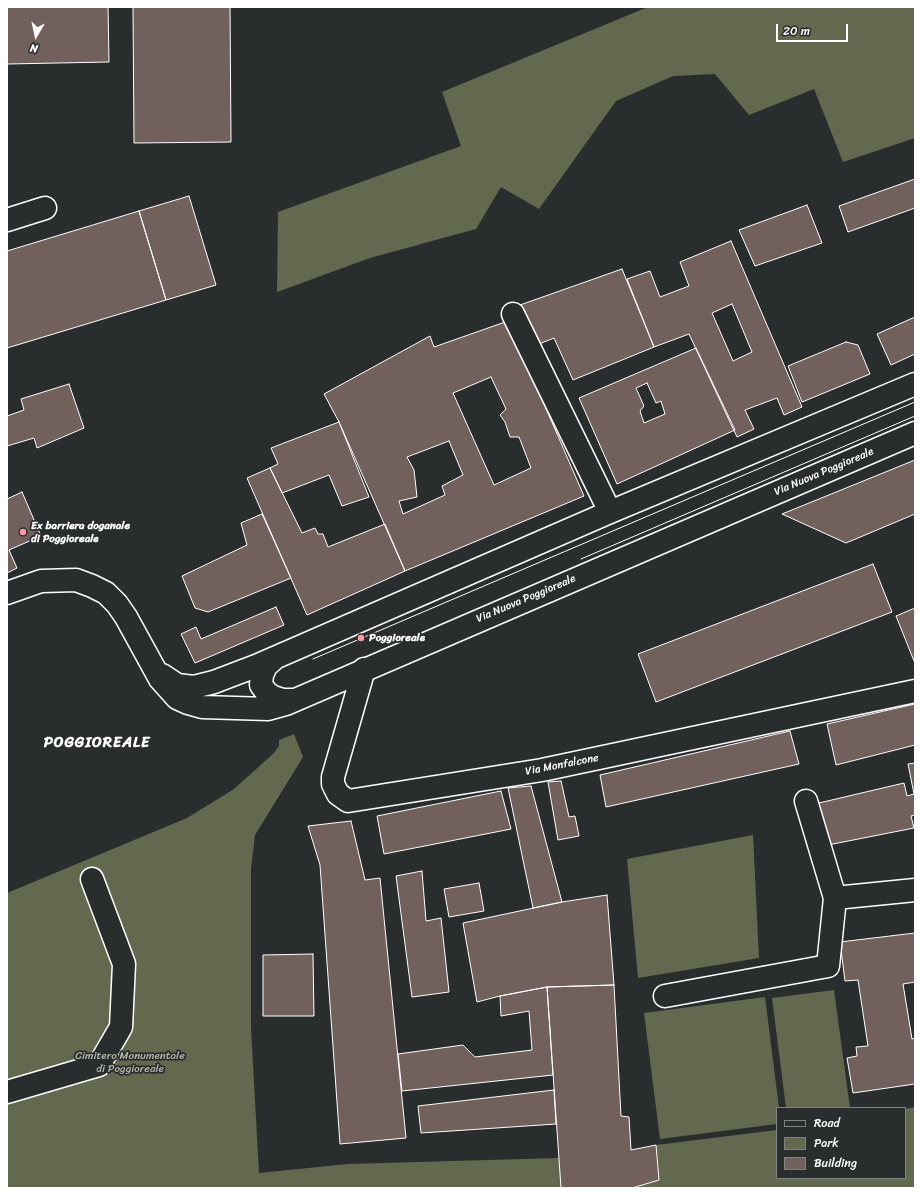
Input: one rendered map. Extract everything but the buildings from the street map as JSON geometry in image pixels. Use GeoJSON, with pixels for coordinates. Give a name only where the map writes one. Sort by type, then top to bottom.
{"type":"FeatureCollection","features":[{"type":"Feature","properties":{"kind":"street"},"geometry":{"type":"LineString","coordinates":[[7,220],[45,208]]}},
{"type":"Feature","properties":{"kind":"street"},"geometry":{"type":"LineString","coordinates":[[513,314],[610,512]]}},
{"type":"Feature","properties":{"kind":"street","name":"Via Nuova Poggioreale"},"geometry":{"type":"LineString","coordinates":[[149,658],[159,672],[173,683],[182,686],[194,687],[214,682],[275,658],[610,512],[915,384]]}},
{"type":"Feature","properties":{"kind":"street","name":"Via Nuova Poggioreale"},"geometry":{"type":"LineString","coordinates":[[7,593],[41,581],[76,580],[92,586],[106,593],[117,604],[167,687],[177,698],[192,705],[259,709],[277,707],[915,433]]}},
{"type":"Feature","properties":{"kind":"street"},"geometry":{"type":"LineString","coordinates":[[275,658],[266,666],[262,675],[262,684],[267,693],[273,697],[283,700],[294,700]]}},
{"type":"Feature","properties":{"kind":"street","name":"Via Monfalcone"},"geometry":{"type":"LineString","coordinates":[[364,669],[333,777],[333,784],[338,794],[348,801],[542,770],[915,691]]}},
{"type":"Feature","properties":{"kind":"street"},"geometry":{"type":"LineString","coordinates":[[665,996],[828,966],[835,898],[806,800]]}},
{"type":"Feature","properties":{"kind":"street"},"geometry":{"type":"LineString","coordinates":[[7,1092],[98,1065],[121,1027],[124,964],[92,879]]}},
{"type":"Feature","properties":{"kind":"street"},"geometry":{"type":"LineString","coordinates":[[835,898],[915,890]]}},
{"type":"Feature","properties":{"kind":"green space"},"geometry":{"type":"Polygon","coordinates":[[[648,7],[915,7],[915,138],[843,162],[814,89],[749,115],[715,74],[673,76],[616,101],[539,209],[501,187],[476,229],[370,258],[277,292],[278,212],[461,146],[442,92],[648,7]]]}},
{"type":"Feature","properties":{"kind":"green space","name":"Cimitero Monumentale di Poggioreale"},"geometry":{"type":"Polygon","coordinates":[[[294,734],[303,757],[255,835],[251,869],[251,1028],[259,1173],[348,1164],[559,1158],[562,1188],[7,1188],[7,893],[187,818],[234,789],[274,753],[279,746],[279,740],[294,734]]]}},
{"type":"Feature","properties":{"kind":"green space"},"geometry":{"type":"Polygon","coordinates":[[[753,835],[759,958],[638,978],[627,859],[753,835]]]}},
{"type":"Feature","properties":{"kind":"green space"},"geometry":{"type":"Polygon","coordinates":[[[834,990],[850,1107],[786,1107],[772,998],[834,990]]]}},
{"type":"Feature","properties":{"kind":"green space"},"geometry":{"type":"Polygon","coordinates":[[[765,997],[779,1107],[776,1107],[776,1124],[660,1139],[644,1013],[765,997]]]}},
{"type":"Feature","properties":{"kind":"green space"},"geometry":{"type":"Polygon","coordinates":[[[915,1107],[915,1188],[632,1188],[659,1179],[656,1145],[776,1130],[776,1179],[906,1179],[906,1109],[915,1107]]]}},
{"type":"Feature","properties":{"kind":"tram line"},"geometry":{"type":"LineString","coordinates":[[313,659],[915,402]]}},
{"type":"Feature","properties":{"kind":"tram line"},"geometry":{"type":"LineString","coordinates":[[581,559],[915,416]]}},
{"type":"Feature","properties":{"kind":"place","name":"Ex barriera doganale di Poggioreale"},"geometry":{"type":"Point","coordinates":[23,532]}},
{"type":"Feature","properties":{"kind":"place","name":"Poggioreale"},"geometry":{"type":"Point","coordinates":[361,638]}},
{"type":"Feature","properties":{"kind":"district","name":"POGGIOREALE"},"geometry":{"type":"Point","coordinates":[97,743]}}]}
